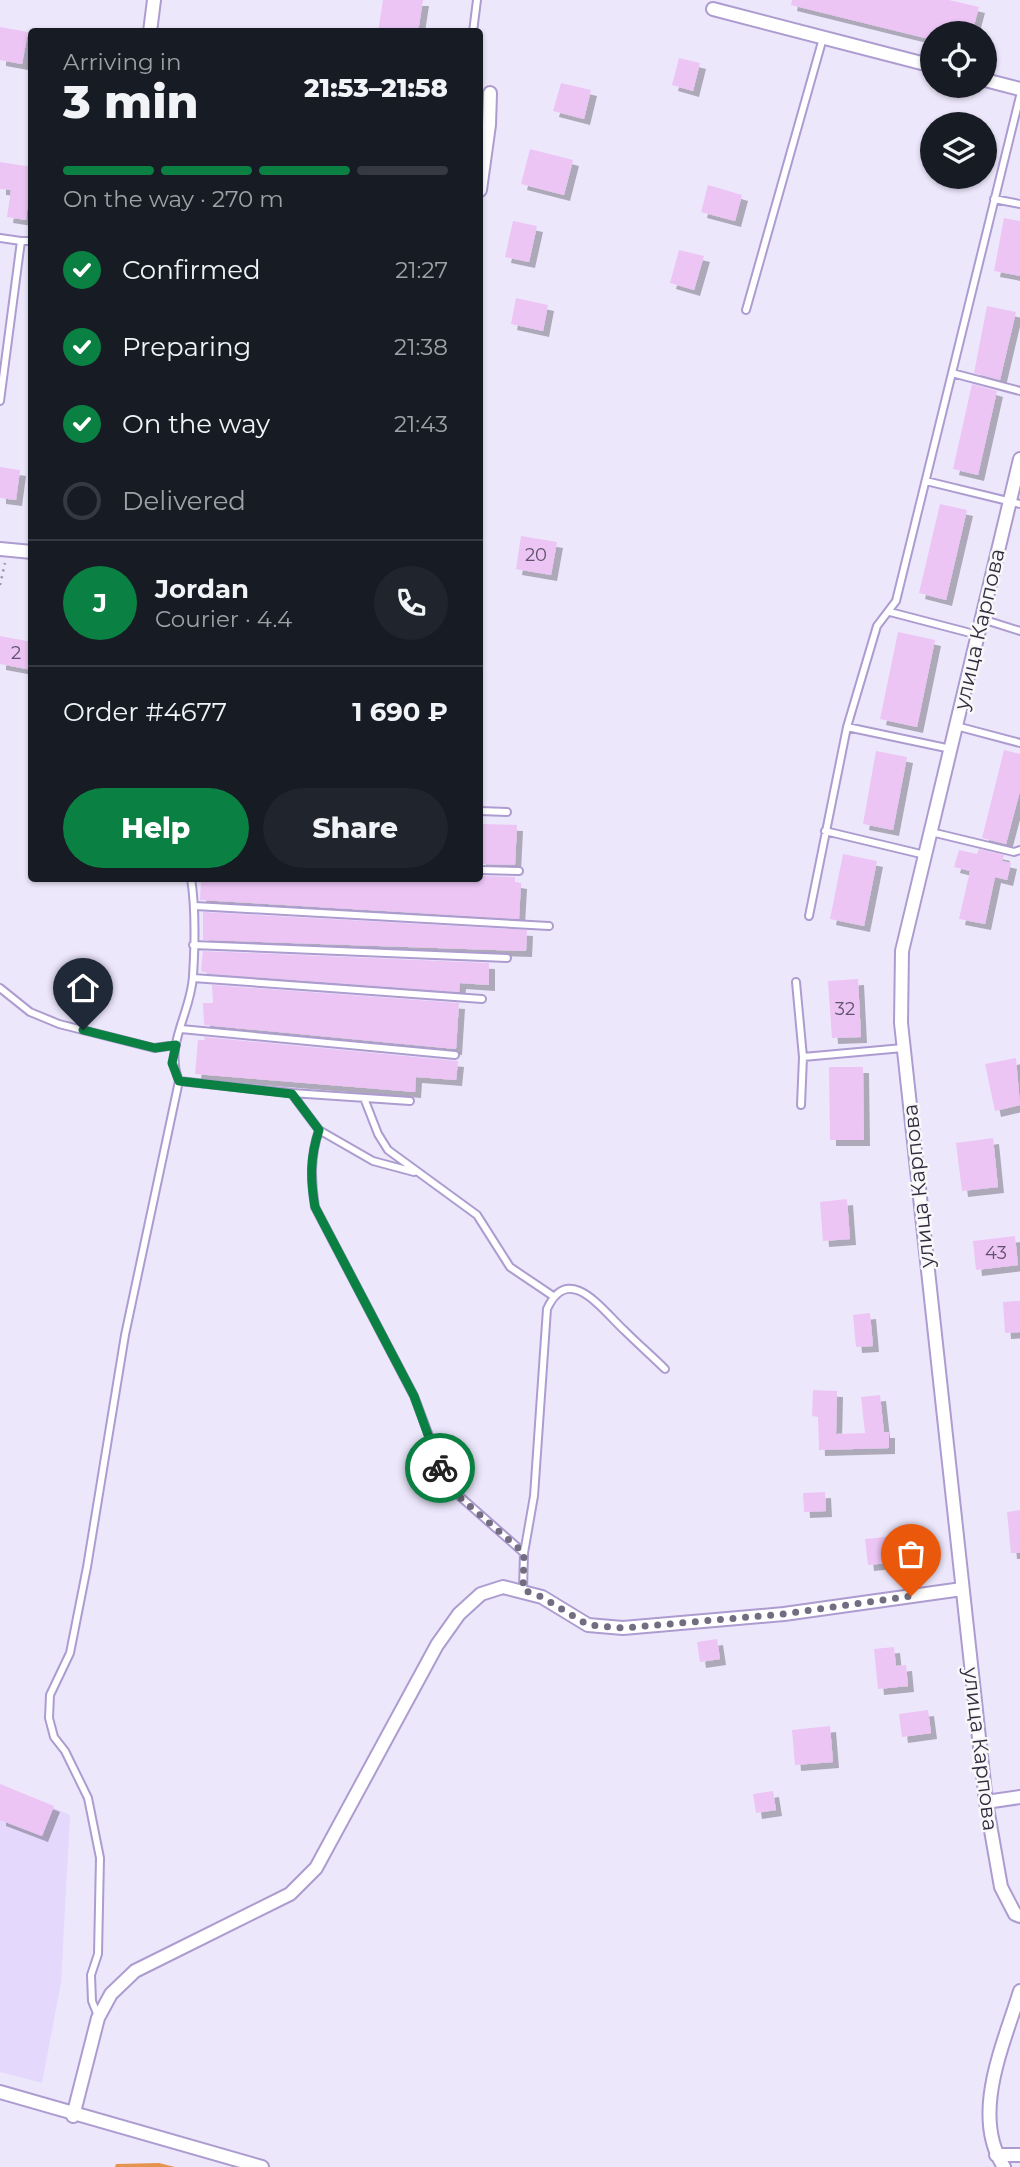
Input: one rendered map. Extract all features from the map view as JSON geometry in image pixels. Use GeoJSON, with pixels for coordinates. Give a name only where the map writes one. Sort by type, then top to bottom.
{"type":"FeatureCollection","features":[{"type":"Feature","properties":{"kind":"street"},"geometry":{"type":"LineString","coordinates":[[151,28],[155,0]]}},
{"type":"Feature","properties":{"kind":"street"},"geometry":{"type":"LineString","coordinates":[[713,9],[920,63]]}},
{"type":"Feature","properties":{"kind":"street"},"geometry":{"type":"LineString","coordinates":[[997,83],[1020,89]]}},
{"type":"Feature","properties":{"kind":"street"},"geometry":{"type":"LineString","coordinates":[[483,168],[490,93]]}},
{"type":"Feature","properties":{"kind":"street","name":"улица Карпова"},"geometry":{"type":"LineString","coordinates":[[1020,459],[1015,503],[982,619],[902,951],[901,1023],[986,1802],[1001,1886],[1015,1914],[1020,1916]]}},
{"type":"Feature","properties":{"kind":"street"},"geometry":{"type":"LineString","coordinates":[[4,549],[28,552]]}},
{"type":"Feature","properties":{"kind":"street"},"geometry":{"type":"LineString","coordinates":[[73,2116],[98,2018],[111,1994],[135,1971],[290,1894],[316,1868],[437,1645],[459,1614],[481,1594],[503,1587],[523,1590],[542,1597],[588,1625],[623,1628],[784,1614],[962,1589]]}},
{"type":"Feature","properties":{"kind":"street"},"geometry":{"type":"LineString","coordinates":[[986,1802],[1020,1797]]}},
{"type":"Feature","properties":{"kind":"street"},"geometry":{"type":"LineString","coordinates":[[1004,2167],[996,2155],[989,2123],[992,2086],[1020,1991]]}},
{"type":"Feature","properties":{"kind":"street"},"geometry":{"type":"LineString","coordinates":[[0,2092],[73,2116],[262,2167]]}},
{"type":"Feature","properties":{"kind":"street"},"geometry":{"type":"LineString","coordinates":[[996,2155],[1020,2155]]}},
{"type":"Feature","properties":{"kind":"lane"},"geometry":{"type":"LineString","coordinates":[[473,28],[477,0]]}},
{"type":"Feature","properties":{"kind":"lane"},"geometry":{"type":"LineString","coordinates":[[746,310],[823,38]]}},
{"type":"Feature","properties":{"kind":"lane"},"geometry":{"type":"LineString","coordinates":[[808,916],[847,727],[877,626],[896,601],[1020,96]]}},
{"type":"Feature","properties":{"kind":"lane"},"geometry":{"type":"LineString","coordinates":[[994,199],[1020,204]]}},
{"type":"Feature","properties":{"kind":"lane"},"geometry":{"type":"LineString","coordinates":[[0,238],[28,241]]}},
{"type":"Feature","properties":{"kind":"lane"},"geometry":{"type":"LineString","coordinates":[[0,401],[21,241]]}},
{"type":"Feature","properties":{"kind":"lane"},"geometry":{"type":"LineString","coordinates":[[952,373],[1020,391]]}},
{"type":"Feature","properties":{"kind":"lane"},"geometry":{"type":"LineString","coordinates":[[926,481],[1015,503]]}},
{"type":"Feature","properties":{"kind":"lane"},"geometry":{"type":"LineString","coordinates":[[890,612],[978,635]]}},
{"type":"Feature","properties":{"kind":"lane"},"geometry":{"type":"LineString","coordinates":[[982,619],[1020,631]]}},
{"type":"Feature","properties":{"kind":"lane"},"geometry":{"type":"LineString","coordinates":[[956,726],[1020,743]]}},
{"type":"Feature","properties":{"kind":"lane"},"geometry":{"type":"LineString","coordinates":[[847,727],[951,749]]}},
{"type":"Feature","properties":{"kind":"lane"},"geometry":{"type":"LineString","coordinates":[[483,811],[507,812]]}},
{"type":"Feature","properties":{"kind":"lane"},"geometry":{"type":"LineString","coordinates":[[825,831],[925,855]]}},
{"type":"Feature","properties":{"kind":"lane"},"geometry":{"type":"LineString","coordinates":[[931,832],[1014,852],[1020,850]]}},
{"type":"Feature","properties":{"kind":"lane"},"geometry":{"type":"LineString","coordinates":[[483,870],[519,871]]}},
{"type":"Feature","properties":{"kind":"lane"},"geometry":{"type":"LineString","coordinates":[[98,2018],[92,2001],[91,1975],[98,1954],[100,1858],[88,1798],[51,1727],[50,1695],[70,1653],[125,1335],[179,1081],[172,1063],[193,978],[195,906],[192,882]]}},
{"type":"Feature","properties":{"kind":"lane"},"geometry":{"type":"LineString","coordinates":[[195,906],[549,926]]}},
{"type":"Feature","properties":{"kind":"lane"},"geometry":{"type":"LineString","coordinates":[[192,945],[507,958]]}},
{"type":"Feature","properties":{"kind":"lane"},"geometry":{"type":"LineString","coordinates":[[193,978],[482,999]]}},
{"type":"Feature","properties":{"kind":"lane"},"geometry":{"type":"LineString","coordinates":[[796,982],[803,1058],[801,1105]]}},
{"type":"Feature","properties":{"kind":"lane"},"geometry":{"type":"LineString","coordinates":[[0,988],[30,1012],[59,1024],[155,1048],[176,1045]]}},
{"type":"Feature","properties":{"kind":"lane"},"geometry":{"type":"LineString","coordinates":[[181,1029],[454,1055]]}},
{"type":"Feature","properties":{"kind":"lane"},"geometry":{"type":"LineString","coordinates":[[803,1058],[903,1048]]}},
{"type":"Feature","properties":{"kind":"lane"},"geometry":{"type":"LineString","coordinates":[[179,1081],[292,1094],[410,1101]]}},
{"type":"Feature","properties":{"kind":"lane"},"geometry":{"type":"LineString","coordinates":[[292,1094],[319,1130],[373,1161],[419,1174]]}},
{"type":"Feature","properties":{"kind":"lane"},"geometry":{"type":"LineString","coordinates":[[364,1098],[378,1134],[388,1150],[477,1215],[510,1267],[553,1296]]}},
{"type":"Feature","properties":{"kind":"lane"},"geometry":{"type":"LineString","coordinates":[[319,1130],[312,1152],[310,1176],[315,1207],[414,1396],[447,1486],[524,1553]]}},
{"type":"Feature","properties":{"kind":"lane"},"geometry":{"type":"LineString","coordinates":[[523,1590],[524,1553],[534,1496],[547,1310],[553,1296],[567,1289],[583,1291],[598,1301],[665,1368]]}},
{"type":"Feature","properties":{"kind":"path"},"geometry":{"type":"LineString","coordinates":[[0,585],[4,549]]}},
{"type":"Feature","properties":{"kind":"shaded area"},"geometry":{"type":"Polygon","coordinates":[[[0,1784],[70,1815],[61,1983],[42,2083],[0,2072],[0,1784]]]}},
{"type":"Feature","properties":{"kind":"shaded area"},"geometry":{"type":"Polygon","coordinates":[[[159,2163],[175,2167],[115,2167],[116,2164],[159,2163]]]}},
{"type":"Feature","properties":{"kind":"building"},"geometry":{"type":"Polygon","coordinates":[[[383,0],[423,0],[419,28],[379,28],[383,0]]]}},
{"type":"Feature","properties":{"kind":"building"},"geometry":{"type":"Polygon","coordinates":[[[792,0],[949,0],[979,7],[975,21],[920,21],[920,37],[791,5],[792,0]]]}},
{"type":"Feature","properties":{"kind":"building"},"geometry":{"type":"Polygon","coordinates":[[[0,27],[28,32],[22,64],[0,60],[0,27]]]}},
{"type":"Feature","properties":{"kind":"building"},"geometry":{"type":"Polygon","coordinates":[[[679,58],[700,63],[693,91],[672,85],[679,58]]]}},
{"type":"Feature","properties":{"kind":"building"},"geometry":{"type":"Polygon","coordinates":[[[561,83],[591,90],[584,119],[553,111],[561,83]]]}},
{"type":"Feature","properties":{"kind":"building"},"geometry":{"type":"Polygon","coordinates":[[[530,149],[573,160],[564,195],[521,184],[530,149]]]}},
{"type":"Feature","properties":{"kind":"building"},"geometry":{"type":"Polygon","coordinates":[[[0,162],[28,166],[26,220],[7,217],[11,190],[0,189],[0,162]]]}},
{"type":"Feature","properties":{"kind":"building"},"geometry":{"type":"Polygon","coordinates":[[[708,185],[742,195],[735,221],[701,212],[708,185]]]}},
{"type":"Feature","properties":{"kind":"building"},"geometry":{"type":"Polygon","coordinates":[[[1004,218],[1020,221],[1020,276],[994,271],[1004,218]]]}},
{"type":"Feature","properties":{"kind":"building"},"geometry":{"type":"Polygon","coordinates":[[[513,221],[537,226],[529,262],[505,257],[513,221]]]}},
{"type":"Feature","properties":{"kind":"building"},"geometry":{"type":"Polygon","coordinates":[[[679,250],[704,256],[694,290],[670,283],[679,250]]]}},
{"type":"Feature","properties":{"kind":"building"},"geometry":{"type":"Polygon","coordinates":[[[516,298],[548,305],[543,331],[511,324],[516,298]]]}},
{"type":"Feature","properties":{"kind":"building"},"geometry":{"type":"Polygon","coordinates":[[[987,306],[1016,312],[1000,380],[974,373],[987,306]]]}},
{"type":"Feature","properties":{"kind":"building"},"geometry":{"type":"Polygon","coordinates":[[[972,384],[997,391],[978,475],[953,469],[972,384]]]}},
{"type":"Feature","properties":{"kind":"building"},"geometry":{"type":"Polygon","coordinates":[[[0,467],[20,470],[16,500],[0,498],[0,467]]]}},
{"type":"Feature","properties":{"kind":"building"},"geometry":{"type":"Polygon","coordinates":[[[940,504],[967,510],[946,600],[919,593],[940,504]]]}},
{"type":"Feature","properties":{"kind":"building"},"geometry":{"type":"Polygon","coordinates":[[[521,536],[557,542],[551,575],[516,569],[521,536]]]}},
{"type":"Feature","properties":{"kind":"building"},"geometry":{"type":"Polygon","coordinates":[[[898,632],[935,640],[917,727],[880,719],[898,632]]]}},
{"type":"Feature","properties":{"kind":"building"},"geometry":{"type":"Polygon","coordinates":[[[0,636],[28,641],[28,669],[0,664],[0,636]]]}},
{"type":"Feature","properties":{"kind":"building"},"geometry":{"type":"Polygon","coordinates":[[[1004,750],[1020,754],[1020,791],[1006,844],[982,838],[1004,750]]]}},
{"type":"Feature","properties":{"kind":"building"},"geometry":{"type":"Polygon","coordinates":[[[876,751],[907,757],[893,830],[863,824],[876,751]]]}},
{"type":"Feature","properties":{"kind":"building"},"geometry":{"type":"Polygon","coordinates":[[[483,824],[517,825],[515,865],[483,864],[483,824]]]}},
{"type":"Feature","properties":{"kind":"building"},"geometry":{"type":"Polygon","coordinates":[[[979,849],[1004,855],[1002,861],[1011,863],[1007,880],[995,877],[985,924],[959,919],[970,871],[954,867],[959,850],[977,854],[979,849]]]}},
{"type":"Feature","properties":{"kind":"building"},"geometry":{"type":"Polygon","coordinates":[[[843,854],[877,861],[864,926],[830,919],[843,854]]]}},
{"type":"Feature","properties":{"kind":"building"},"geometry":{"type":"Polygon","coordinates":[[[483,876],[515,877],[515,882],[521,883],[519,919],[200,900],[201,882],[483,882],[483,876]]]}},
{"type":"Feature","properties":{"kind":"building"},"geometry":{"type":"Polygon","coordinates":[[[203,912],[527,930],[526,951],[203,940],[203,912]]]}},
{"type":"Feature","properties":{"kind":"building"},"geometry":{"type":"Polygon","coordinates":[[[203,951],[489,963],[489,985],[460,983],[459,992],[211,974],[201,971],[203,951]]]}},
{"type":"Feature","properties":{"kind":"building"},"geometry":{"type":"Polygon","coordinates":[[[858,979],[861,1037],[832,1038],[828,981],[858,979]]]}},
{"type":"Feature","properties":{"kind":"building"},"geometry":{"type":"Polygon","coordinates":[[[212,985],[459,1003],[456,1049],[204,1025],[203,1003],[213,1003],[212,985]]]}},
{"type":"Feature","properties":{"kind":"building"},"geometry":{"type":"Polygon","coordinates":[[[204,1037],[458,1061],[456,1080],[416,1077],[415,1092],[195,1074],[198,1040],[205,1040],[204,1037]]]}},
{"type":"Feature","properties":{"kind":"building"},"geometry":{"type":"Polygon","coordinates":[[[1016,1058],[1020,1105],[995,1111],[985,1064],[1016,1058]]]}},
{"type":"Feature","properties":{"kind":"building"},"geometry":{"type":"Polygon","coordinates":[[[829,1067],[863,1067],[864,1140],[830,1140],[829,1067]]]}},
{"type":"Feature","properties":{"kind":"building"},"geometry":{"type":"Polygon","coordinates":[[[993,1138],[998,1187],[962,1191],[956,1143],[993,1138]]]}},
{"type":"Feature","properties":{"kind":"building"},"geometry":{"type":"Polygon","coordinates":[[[847,1199],[850,1239],[823,1241],[820,1202],[847,1199]]]}},
{"type":"Feature","properties":{"kind":"building"},"geometry":{"type":"Polygon","coordinates":[[[1015,1236],[1018,1265],[976,1270],[973,1241],[1015,1236]]]}},
{"type":"Feature","properties":{"kind":"building"},"geometry":{"type":"Polygon","coordinates":[[[1020,1301],[1020,1332],[1005,1333],[1003,1302],[1020,1301]]]}},
{"type":"Feature","properties":{"kind":"building"},"geometry":{"type":"Polygon","coordinates":[[[870,1313],[873,1346],[856,1347],[853,1315],[870,1313]]]}},
{"type":"Feature","properties":{"kind":"building"},"geometry":{"type":"Polygon","coordinates":[[[813,1390],[837,1391],[836,1434],[865,1433],[861,1397],[880,1395],[884,1432],[889,1432],[889,1448],[819,1450],[818,1417],[812,1416],[813,1390]]]}},
{"type":"Feature","properties":{"kind":"building"},"geometry":{"type":"Polygon","coordinates":[[[825,1492],[826,1511],[804,1512],[803,1493],[825,1492]]]}},
{"type":"Feature","properties":{"kind":"building"},"geometry":{"type":"Polygon","coordinates":[[[1020,1510],[1020,1553],[1011,1553],[1007,1512],[1020,1510]]]}},
{"type":"Feature","properties":{"kind":"building"},"geometry":{"type":"Polygon","coordinates":[[[896,1536],[898,1562],[868,1565],[865,1539],[896,1536]]]}},
{"type":"Feature","properties":{"kind":"building"},"geometry":{"type":"Polygon","coordinates":[[[717,1639],[720,1659],[700,1662],[697,1642],[717,1639]]]}},
{"type":"Feature","properties":{"kind":"building"},"geometry":{"type":"Polygon","coordinates":[[[894,1647],[896,1666],[906,1665],[908,1686],[878,1689],[874,1649],[894,1647]]]}},
{"type":"Feature","properties":{"kind":"building"},"geometry":{"type":"Polygon","coordinates":[[[928,1710],[931,1733],[902,1737],[899,1714],[928,1710]]]}},
{"type":"Feature","properties":{"kind":"building"},"geometry":{"type":"Polygon","coordinates":[[[830,1726],[833,1762],[795,1765],[792,1730],[830,1726]]]}},
{"type":"Feature","properties":{"kind":"building"},"geometry":{"type":"Polygon","coordinates":[[[0,1784],[54,1806],[42,1836],[0,1820],[0,1784]]]}},
{"type":"Feature","properties":{"kind":"building"},"geometry":{"type":"Polygon","coordinates":[[[773,1791],[776,1810],[756,1813],[753,1794],[773,1791]]]}},
{"type":"Feature","properties":{"kind":"way so far"},"geometry":{"type":"LineString","coordinates":[[440,1468],[447,1486],[467,1505],[494,1523],[524,1553],[523,1590],[542,1597],[588,1625],[623,1628],[784,1614],[911,1596]]}},
{"type":"Feature","properties":{"kind":"route"},"geometry":{"type":"LineString","coordinates":[[83,1030],[155,1048],[176,1045],[172,1063],[179,1081],[292,1094],[319,1130],[312,1152],[310,1176],[315,1207],[414,1396],[440,1468]]}}]}
